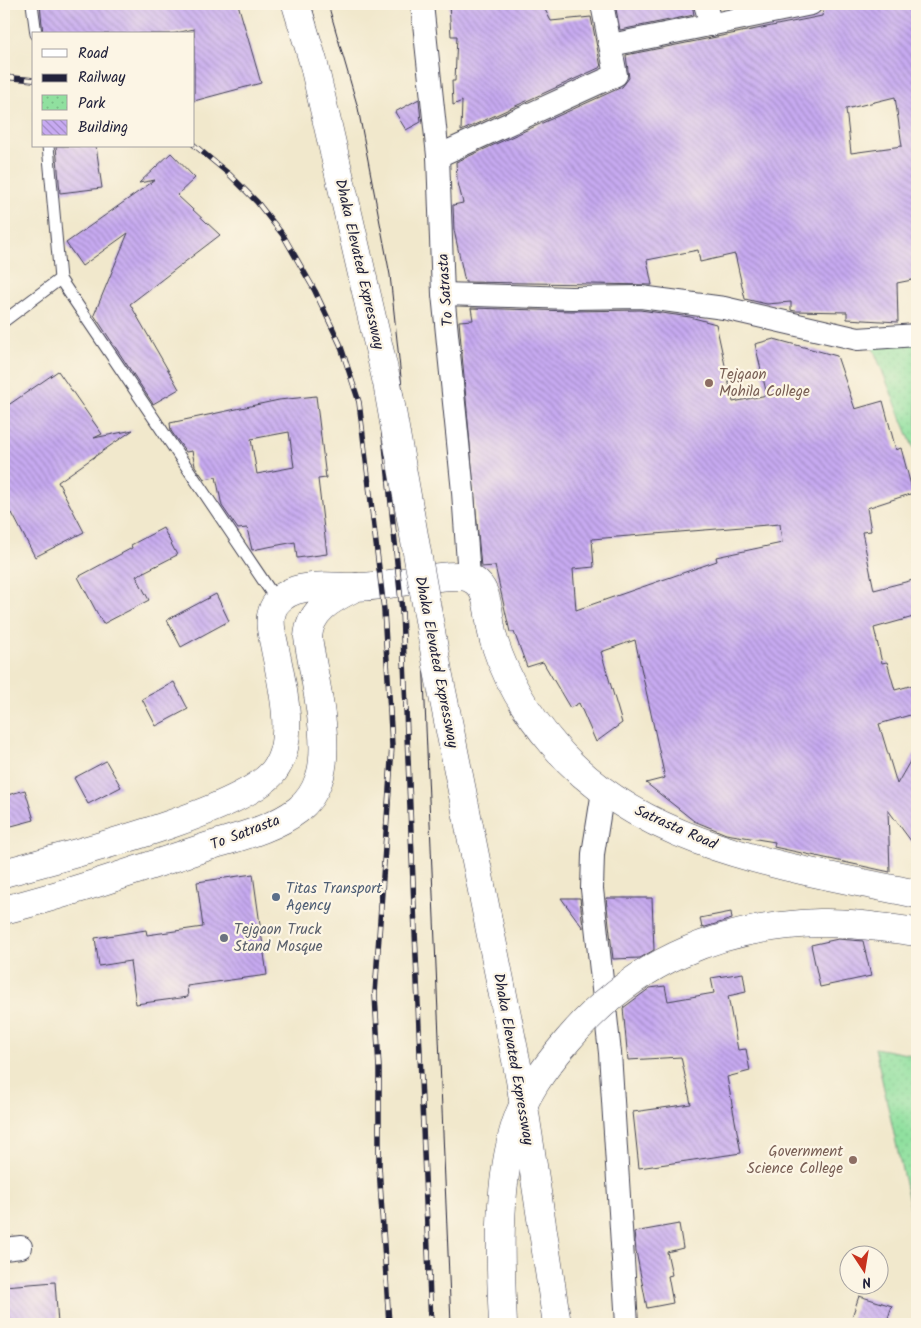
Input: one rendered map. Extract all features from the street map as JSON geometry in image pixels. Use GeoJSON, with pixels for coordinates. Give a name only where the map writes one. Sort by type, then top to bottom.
{"type":"FeatureCollection","features":[{"type":"Feature","properties":{"kind":"main road","name":"Dhaka Elevated Expressway"},"geometry":{"type":"LineString","coordinates":[[296,4],[313,61],[387,383],[438,671],[520,1080],[557,1324]]}},
{"type":"Feature","properties":{"kind":"main road"},"geometry":{"type":"LineString","coordinates":[[4,873],[202,812],[262,782],[281,761],[286,737],[286,713],[270,626],[272,610],[278,601],[295,590],[340,585],[356,587],[418,579],[469,577]]}},
{"type":"Feature","properties":{"kind":"main road","name":"Satrasta Road"},"geometry":{"type":"LineString","coordinates":[[469,577],[483,592],[494,639],[502,663],[535,721],[555,747],[586,778],[603,791],[647,818],[685,835],[728,850],[777,864],[917,894]]}},
{"type":"Feature","properties":{"kind":"main road","name":"To Satrasta"},"geometry":{"type":"LineString","coordinates":[[4,910],[61,896],[261,829],[297,810],[313,794],[320,777],[323,760],[321,726],[308,626],[320,609],[356,587]]}},
{"type":"Feature","properties":{"kind":"main road"},"geometry":{"type":"LineString","coordinates":[[262,782],[282,819]]}},
{"type":"Feature","properties":{"kind":"main road"},"geometry":{"type":"LineString","coordinates":[[50,860],[61,896]]}},
{"type":"Feature","properties":{"kind":"main road"},"geometry":{"type":"LineString","coordinates":[[503,1324],[499,1246],[505,1181],[513,1133],[524,1101],[539,1073],[576,1030],[613,993],[674,955],[735,934],[768,927],[821,923],[917,932]]}},
{"type":"Feature","properties":{"kind":"main road"},"geometry":{"type":"LineString","coordinates":[[549,1324],[551,1284]]}},
{"type":"Feature","properties":{"kind":"street","name":"To Satrasta"},"geometry":{"type":"LineString","coordinates":[[422,4],[438,156],[443,294],[463,492],[469,577]]}},
{"type":"Feature","properties":{"kind":"street"},"geometry":{"type":"LineString","coordinates":[[438,156],[616,75],[602,4]]}},
{"type":"Feature","properties":{"kind":"street"},"geometry":{"type":"LineString","coordinates":[[611,46],[708,14],[811,4]]}},
{"type":"Feature","properties":{"kind":"street"},"geometry":{"type":"LineString","coordinates":[[443,294],[572,298],[641,297],[724,308],[858,338],[917,335]]}},
{"type":"Feature","properties":{"kind":"street"},"geometry":{"type":"LineString","coordinates":[[603,791],[593,854],[592,889],[610,1053],[627,1324]]}},
{"type":"Feature","properties":{"kind":"lane"},"geometry":{"type":"LineString","coordinates":[[32,4],[36,32]]}},
{"type":"Feature","properties":{"kind":"lane"},"geometry":{"type":"LineString","coordinates":[[48,148],[60,279],[278,601]]}},
{"type":"Feature","properties":{"kind":"lane"},"geometry":{"type":"LineString","coordinates":[[4,321],[60,279]]}},
{"type":"Feature","properties":{"kind":"green space"},"geometry":{"type":"Polygon","coordinates":[[[917,342],[917,457],[871,343],[917,342]]]}},
{"type":"Feature","properties":{"kind":"green space"},"geometry":{"type":"Polygon","coordinates":[[[875,1048],[917,1056],[917,1238],[875,1048]]]}},
{"type":"Feature","properties":{"kind":"building"},"geometry":{"type":"Polygon","coordinates":[[[40,4],[238,4],[261,83],[195,101],[194,29],[181,32],[43,32],[40,4]]]}},
{"type":"Feature","properties":{"kind":"building"},"geometry":{"type":"Polygon","coordinates":[[[449,4],[542,4],[551,21],[591,17],[601,67],[461,131],[462,101],[453,105],[452,81],[455,81],[457,36],[451,36],[449,4]]]}},
{"type":"Feature","properties":{"kind":"building"},"geometry":{"type":"Polygon","coordinates":[[[615,4],[692,4],[694,15],[620,30],[615,4]]]}},
{"type":"Feature","properties":{"kind":"building"},"geometry":{"type":"Polygon","coordinates":[[[824,4],[917,4],[917,279],[897,283],[898,322],[847,319],[847,312],[795,311],[791,310],[791,302],[767,304],[745,299],[735,254],[700,262],[698,250],[647,260],[652,285],[465,282],[454,230],[453,205],[463,203],[457,179],[456,162],[622,87],[629,78],[626,55],[822,16],[824,4]],[[895,97],[846,109],[851,153],[902,146],[895,97]]]}},
{"type":"Feature","properties":{"kind":"building"},"geometry":{"type":"Polygon","coordinates":[[[419,99],[421,122],[406,130],[395,112],[419,99]]]}},
{"type":"Feature","properties":{"kind":"building"},"geometry":{"type":"Polygon","coordinates":[[[56,148],[96,148],[102,188],[60,193],[56,148]]]}},
{"type":"Feature","properties":{"kind":"building"},"geometry":{"type":"Polygon","coordinates":[[[171,153],[195,178],[177,195],[220,235],[130,304],[179,389],[153,404],[94,315],[128,233],[82,266],[66,243],[155,180],[139,183],[171,153]]]}},
{"type":"Feature","properties":{"kind":"building"},"geometry":{"type":"Polygon","coordinates":[[[471,308],[571,311],[640,310],[690,317],[716,324],[733,402],[767,395],[755,344],[774,339],[837,356],[855,409],[883,401],[896,450],[901,448],[913,493],[867,508],[871,531],[862,532],[874,590],[917,579],[917,616],[874,628],[882,663],[887,662],[895,690],[917,684],[917,713],[879,724],[897,784],[917,749],[917,849],[888,810],[890,872],[774,847],[775,842],[726,834],[694,821],[646,783],[665,778],[635,640],[601,652],[622,723],[596,742],[579,703],[570,708],[543,662],[527,667],[514,632],[510,632],[495,566],[481,567],[459,321],[473,320],[471,308]],[[780,524],[592,539],[594,567],[573,569],[576,610],[717,561],[716,557],[782,543],[780,524]]]}},
{"type":"Feature","properties":{"kind":"building"},"geometry":{"type":"Polygon","coordinates":[[[58,371],[102,434],[94,438],[133,430],[58,482],[84,532],[35,557],[12,513],[4,519],[4,408],[58,371]]]}},
{"type":"Feature","properties":{"kind":"building"},"geometry":{"type":"Polygon","coordinates":[[[316,396],[326,478],[318,479],[327,554],[297,558],[295,542],[252,550],[247,528],[238,529],[222,506],[216,477],[204,479],[195,466],[192,451],[186,452],[171,431],[170,423],[279,400],[316,396]],[[289,432],[251,439],[257,474],[294,467],[289,432]]]}},
{"type":"Feature","properties":{"kind":"building"},"geometry":{"type":"Polygon","coordinates":[[[163,528],[177,555],[136,576],[149,600],[103,624],[78,577],[132,548],[131,545],[163,528]]]}},
{"type":"Feature","properties":{"kind":"building"},"geometry":{"type":"Polygon","coordinates":[[[216,594],[229,621],[181,647],[167,620],[216,594]]]}},
{"type":"Feature","properties":{"kind":"building"},"geometry":{"type":"Polygon","coordinates":[[[174,682],[188,709],[156,726],[142,699],[174,682]]]}},
{"type":"Feature","properties":{"kind":"building"},"geometry":{"type":"Polygon","coordinates":[[[106,761],[121,787],[88,804],[74,778],[106,761]]]}},
{"type":"Feature","properties":{"kind":"building"},"geometry":{"type":"Polygon","coordinates":[[[25,790],[34,820],[4,828],[4,796],[25,790]]]}},
{"type":"Feature","properties":{"kind":"building"},"geometry":{"type":"Polygon","coordinates":[[[253,874],[267,975],[187,986],[188,997],[136,1004],[130,961],[99,966],[95,938],[146,930],[147,935],[203,927],[197,882],[253,874]]]}},
{"type":"Feature","properties":{"kind":"building"},"geometry":{"type":"Polygon","coordinates":[[[561,898],[580,898],[583,928],[561,898]]]}},
{"type":"Feature","properties":{"kind":"building"},"geometry":{"type":"Polygon","coordinates":[[[606,898],[652,898],[654,950],[640,958],[613,959],[606,898]]]}},
{"type":"Feature","properties":{"kind":"building"},"geometry":{"type":"Polygon","coordinates":[[[731,912],[732,919],[702,928],[700,918],[731,912]]]}},
{"type":"Feature","properties":{"kind":"building"},"geometry":{"type":"Polygon","coordinates":[[[838,939],[863,941],[871,976],[820,987],[811,945],[838,939]]]}},
{"type":"Feature","properties":{"kind":"building"},"geometry":{"type":"Polygon","coordinates":[[[743,973],[746,992],[728,996],[738,1050],[746,1049],[750,1071],[727,1077],[741,1153],[639,1168],[633,1112],[691,1104],[681,1057],[628,1060],[623,1008],[650,988],[665,986],[668,1001],[714,993],[711,978],[743,973]]]}},
{"type":"Feature","properties":{"kind":"building"},"geometry":{"type":"Polygon","coordinates":[[[679,1224],[683,1248],[667,1252],[672,1275],[668,1276],[673,1303],[647,1308],[634,1232],[679,1224]]]}},
{"type":"Feature","properties":{"kind":"building"},"geometry":{"type":"Polygon","coordinates":[[[55,1282],[58,1324],[4,1324],[4,1286],[55,1282]]]}},
{"type":"Feature","properties":{"kind":"building"},"geometry":{"type":"Polygon","coordinates":[[[859,1296],[892,1306],[886,1324],[863,1324],[851,1320],[859,1296]]]}},
{"type":"Feature","properties":{"kind":"tram line"},"geometry":{"type":"LineString","coordinates":[[328,4],[358,108],[390,275],[405,415],[421,608],[451,1324]]}},
{"type":"Feature","properties":{"kind":"railway"},"geometry":{"type":"LineString","coordinates":[[309,4],[336,113],[368,278],[402,611],[431,1324]]}},
{"type":"Feature","properties":{"kind":"railway"},"geometry":{"type":"LineString","coordinates":[[4,77],[32,80]]}},
{"type":"Feature","properties":{"kind":"railway"},"geometry":{"type":"LineString","coordinates":[[195,146],[229,174],[257,202],[283,235],[315,291],[340,344],[359,402],[384,610],[392,746],[375,994],[379,1068],[379,1166],[389,1324]]}},
{"type":"Feature","properties":{"kind":"place","name":"Tejgaon Mohila College"},"geometry":{"type":"Point","coordinates":[709,383]}},
{"type":"Feature","properties":{"kind":"place","name":"Titas Transport Agency"},"geometry":{"type":"Point","coordinates":[276,897]}},
{"type":"Feature","properties":{"kind":"place","name":"Tejgaon Truck Stand Mosque"},"geometry":{"type":"Point","coordinates":[224,938]}},
{"type":"Feature","properties":{"kind":"place","name":"Government Science College"},"geometry":{"type":"Point","coordinates":[853,1160]}}]}
